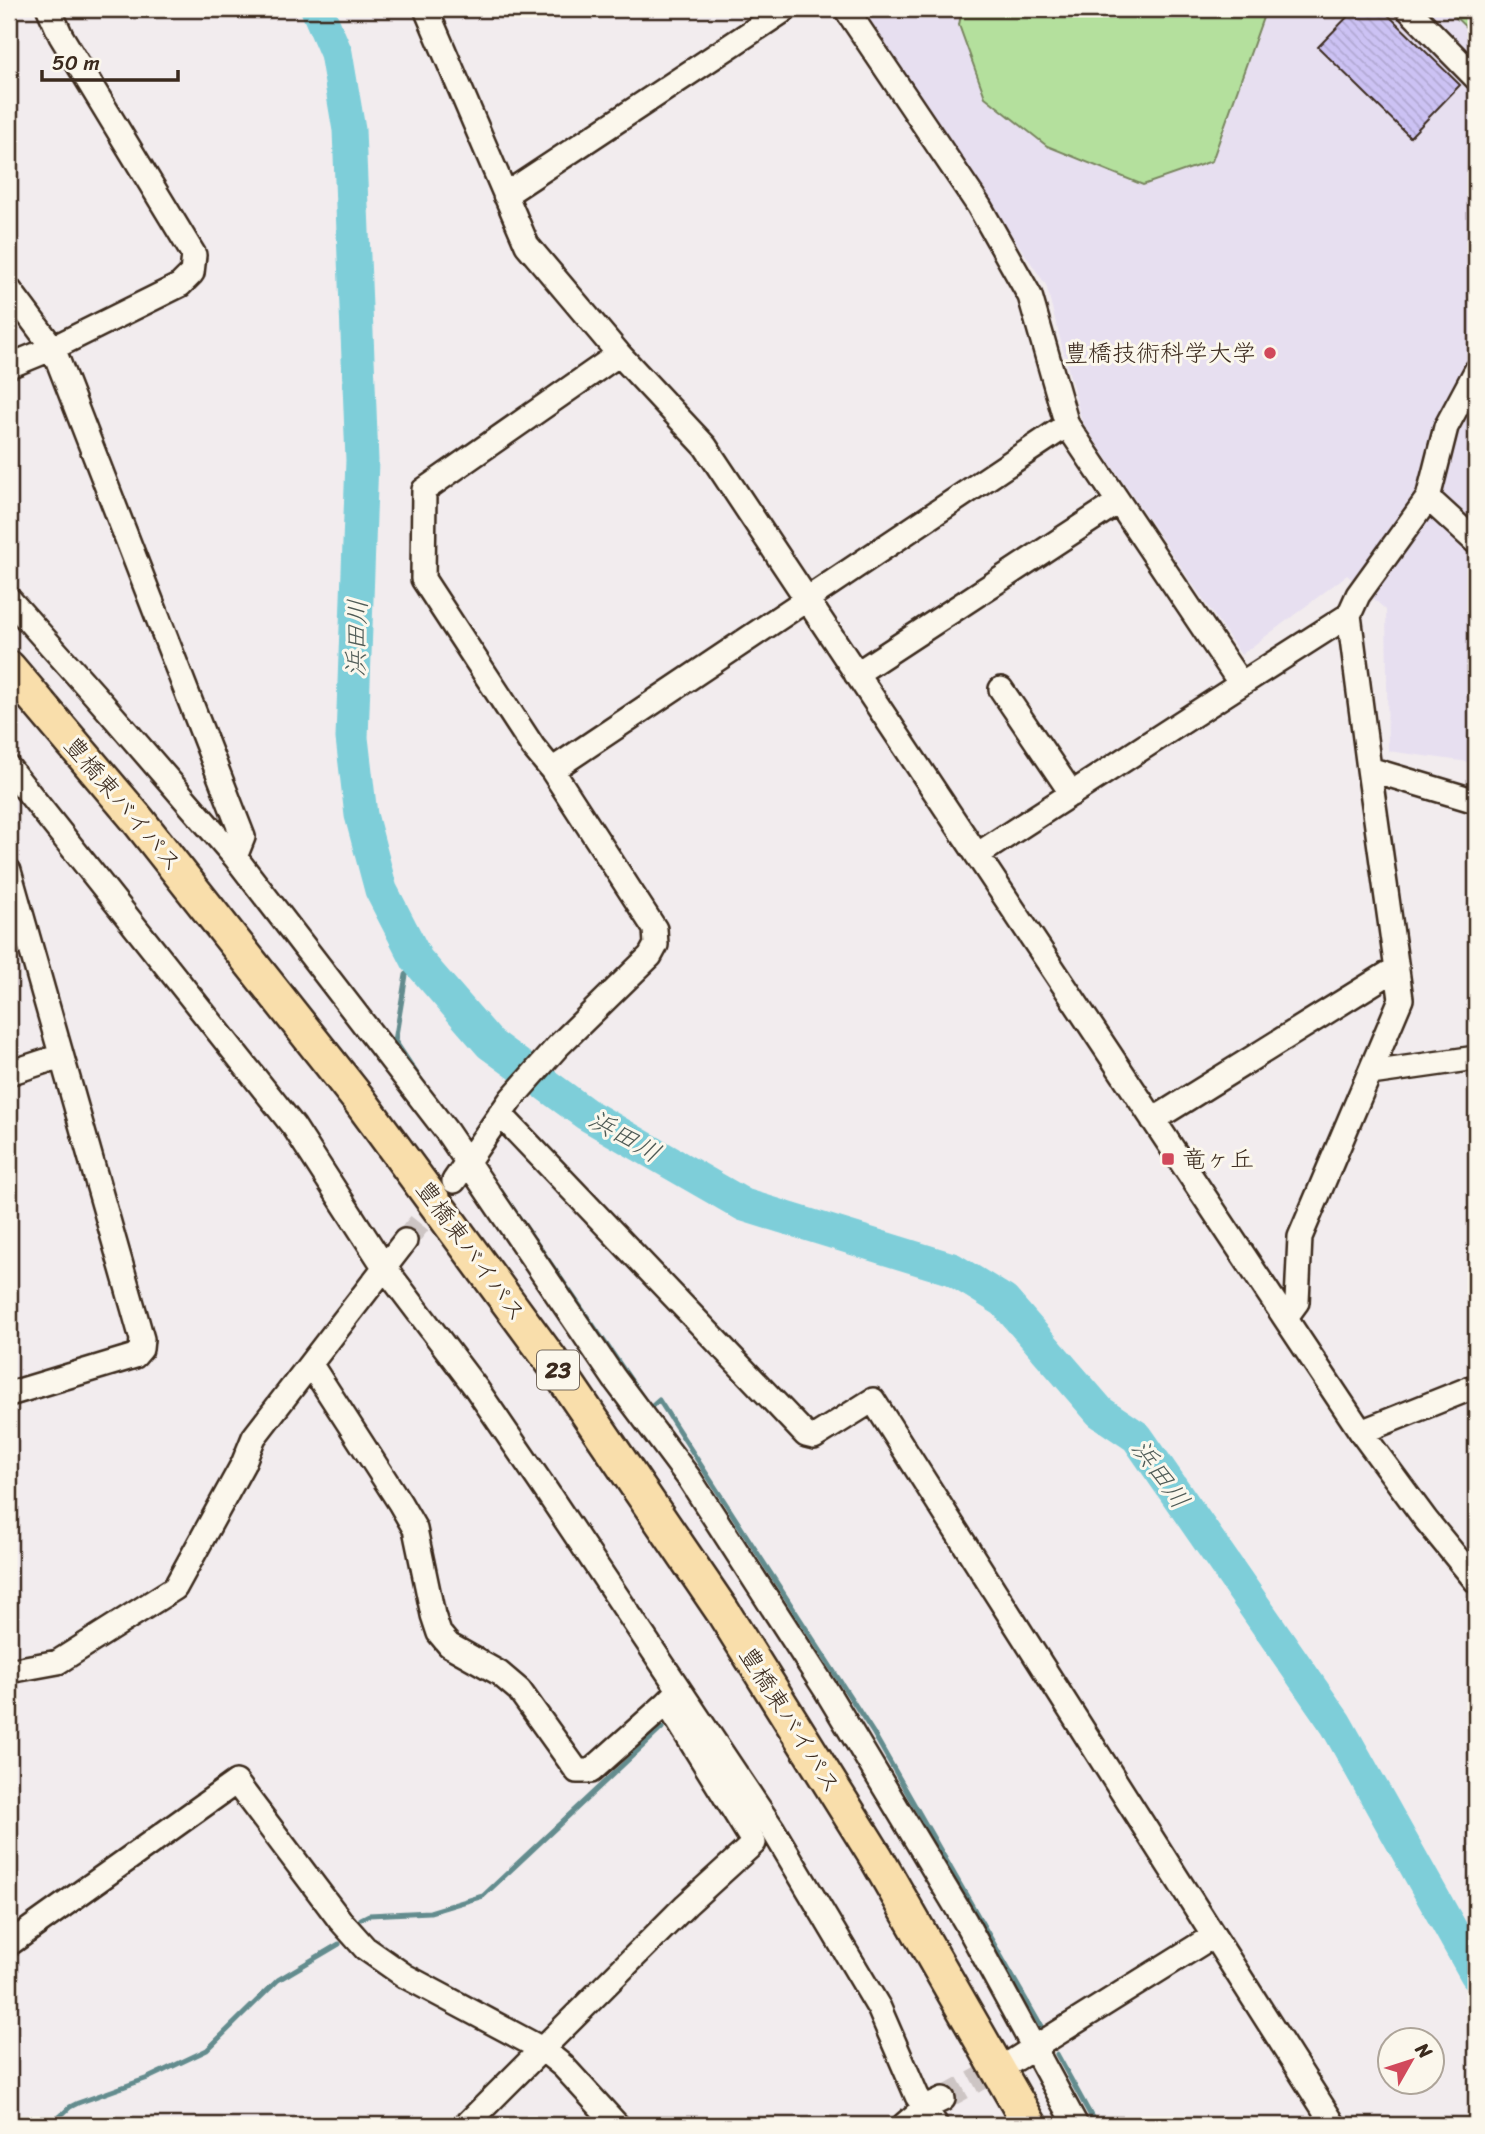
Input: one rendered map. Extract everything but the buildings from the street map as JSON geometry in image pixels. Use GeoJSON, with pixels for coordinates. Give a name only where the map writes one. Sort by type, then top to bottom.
{"type":"FeatureCollection","features":[{"type":"Feature","properties":{"kind":"highway","name":"豊橋東バイパス"},"geometry":{"type":"LineString","coordinates":[[9,668],[137,819],[352,1090],[558,1370],[723,1612],[1002,2060],[1012,2110]]}},
{"type":"Feature","properties":{"kind":"highway","name":"23"},"geometry":{"type":"LineString","coordinates":[[1012,2110],[1031,2125]]}},
{"type":"Feature","properties":{"kind":"street"},"geometry":{"type":"LineString","coordinates":[[9,366],[53,348],[180,285],[192,273],[194,255],[61,36],[49,9]]}},
{"type":"Feature","properties":{"kind":"street"},"geometry":{"type":"LineString","coordinates":[[426,9],[527,245],[619,354],[705,446],[1361,1432],[1426,1520],[1476,1581]]}},
{"type":"Feature","properties":{"kind":"street"},"geometry":{"type":"LineString","coordinates":[[505,195],[786,9]]}},
{"type":"Feature","properties":{"kind":"street"},"geometry":{"type":"LineString","coordinates":[[846,9],[979,206],[1030,296],[1068,425],[1241,684]]}},
{"type":"Feature","properties":{"kind":"street"},"geometry":{"type":"LineString","coordinates":[[1408,9],[1476,78]]}},
{"type":"Feature","properties":{"kind":"street"},"geometry":{"type":"LineString","coordinates":[[9,289],[53,348],[243,837],[235,858]]}},
{"type":"Feature","properties":{"kind":"street"},"geometry":{"type":"LineString","coordinates":[[460,1172],[506,1106],[558,1046],[650,956],[656,945],[656,929],[423,579],[424,490],[619,354]]}},
{"type":"Feature","properties":{"kind":"street"},"geometry":{"type":"LineString","coordinates":[[1286,1317],[1297,1302],[1300,1237],[1401,999],[1349,615],[1358,595],[1428,498],[1446,427],[1476,371]]}},
{"type":"Feature","properties":{"kind":"street"},"geometry":{"type":"LineString","coordinates":[[552,770],[1068,425]]}},
{"type":"Feature","properties":{"kind":"street"},"geometry":{"type":"LineString","coordinates":[[1428,498],[1476,542]]}},
{"type":"Feature","properties":{"kind":"street"},"geometry":{"type":"LineString","coordinates":[[856,674],[1118,502]]}},
{"type":"Feature","properties":{"kind":"street"},"geometry":{"type":"LineString","coordinates":[[9,598],[235,858],[447,1132],[460,1172],[689,1478],[826,1690],[965,1921],[1076,2125]]}},
{"type":"Feature","properties":{"kind":"street"},"geometry":{"type":"LineString","coordinates":[[977,855],[1349,615]]}},
{"type":"Feature","properties":{"kind":"street"},"geometry":{"type":"LineString","coordinates":[[1001,689],[1072,794]]}},
{"type":"Feature","properties":{"kind":"street"},"geometry":{"type":"LineString","coordinates":[[9,768],[294,1127],[385,1268],[476,1388],[673,1697],[754,1843],[686,1905],[466,2125]]}},
{"type":"Feature","properties":{"kind":"street"},"geometry":{"type":"LineString","coordinates":[[1369,769],[1476,801]]}},
{"type":"Feature","properties":{"kind":"street"},"geometry":{"type":"LineString","coordinates":[[9,871],[142,1339],[141,1349],[135,1356],[9,1394]]}},
{"type":"Feature","properties":{"kind":"street"},"geometry":{"type":"LineString","coordinates":[[1153,1120],[1397,968]]}},
{"type":"Feature","properties":{"kind":"street"},"geometry":{"type":"LineString","coordinates":[[9,1073],[61,1056]]}},
{"type":"Feature","properties":{"kind":"street"},"geometry":{"type":"LineString","coordinates":[[1371,1073],[1476,1058]]}},
{"type":"Feature","properties":{"kind":"street"},"geometry":{"type":"LineString","coordinates":[[506,1106],[806,1436],[814,1437],[873,1400],[1334,2125]]}},
{"type":"Feature","properties":{"kind":"street"},"geometry":{"type":"LineString","coordinates":[[9,1671],[58,1662],[175,1588],[243,1464],[254,1437],[405,1241]]}},
{"type":"Feature","properties":{"kind":"street"},"geometry":{"type":"LineString","coordinates":[[311,1365],[415,1529],[439,1633],[449,1646],[499,1673],[519,1690],[577,1771],[591,1771],[673,1697]]}},
{"type":"Feature","properties":{"kind":"street"},"geometry":{"type":"LineString","coordinates":[[1361,1432],[1476,1386]]}},
{"type":"Feature","properties":{"kind":"street"},"geometry":{"type":"LineString","coordinates":[[673,1697],[772,1828],[878,2008],[917,2096],[934,2111],[904,2125]]}},
{"type":"Feature","properties":{"kind":"street"},"geometry":{"type":"LineString","coordinates":[[9,1944],[236,1782],[340,1920],[365,1948],[405,1976],[542,2049],[563,2066],[617,2125]]}},
{"type":"Feature","properties":{"kind":"street"},"geometry":{"type":"LineString","coordinates":[[1002,2060],[1034,2049],[1213,1936]]}},
{"type":"Feature","properties":{"kind":"shaded area","name":"豊橋技術科学大学"},"geometry":{"type":"Polygon","coordinates":[[[857,9],[1476,9],[1476,763],[1388,751],[1386,610],[1347,575],[1241,655],[1082,422],[1046,285],[857,9]]]}},
{"type":"Feature","properties":{"kind":"green space"},"geometry":{"type":"Polygon","coordinates":[[[962,9],[1266,9],[1212,161],[1143,185],[1047,146],[985,97],[959,25],[962,9]]]}},
{"type":"Feature","properties":{"kind":"green space"},"geometry":{"type":"Polygon","coordinates":[[[1447,9],[1476,9],[1476,37],[1447,9]]]}},
{"type":"Feature","properties":{"kind":"waterway","name":"浜田川"},"geometry":{"type":"LineString","coordinates":[[317,9],[336,53],[349,130],[362,460],[352,738],[361,815],[381,890],[417,960],[490,1044],[586,1114],[744,1205],[952,1269],[1004,1301],[1100,1412],[1137,1437],[1336,1724],[1476,1974]]}},
{"type":"Feature","properties":{"kind":"waterway"},"geometry":{"type":"LineString","coordinates":[[417,960],[406,975],[395,1041],[423,1083]]}},
{"type":"Feature","properties":{"kind":"waterway"},"geometry":{"type":"LineString","coordinates":[[498,1187],[650,1408],[659,1400],[874,1734],[1042,2028]]}},
{"type":"Feature","properties":{"kind":"waterway"},"geometry":{"type":"LineString","coordinates":[[361,1919],[369,1915],[430,1912],[483,1896],[662,1728]]}},
{"type":"Feature","properties":{"kind":"waterway"},"geometry":{"type":"LineString","coordinates":[[51,2125],[78,2103],[148,2078],[207,2050],[278,1980],[339,1944]]}},
{"type":"Feature","properties":{"kind":"waterway"},"geometry":{"type":"LineString","coordinates":[[1057,2054],[1096,2125]]}},
{"type":"Feature","properties":{"kind":"tunnel"},"geometry":{"type":"LineString","coordinates":[[405,1241],[443,1194]]}},
{"type":"Feature","properties":{"kind":"tunnel"},"geometry":{"type":"LineString","coordinates":[[943,2099],[1010,2062]]}},
{"type":"Feature","properties":{"kind":"place","name":"豊橋技術科学大学"},"geometry":{"type":"Point","coordinates":[1270,353]}},
{"type":"Feature","properties":{"kind":"place","name":"竜ヶ丘"},"geometry":{"type":"Point","coordinates":[1168,1159]}}]}
